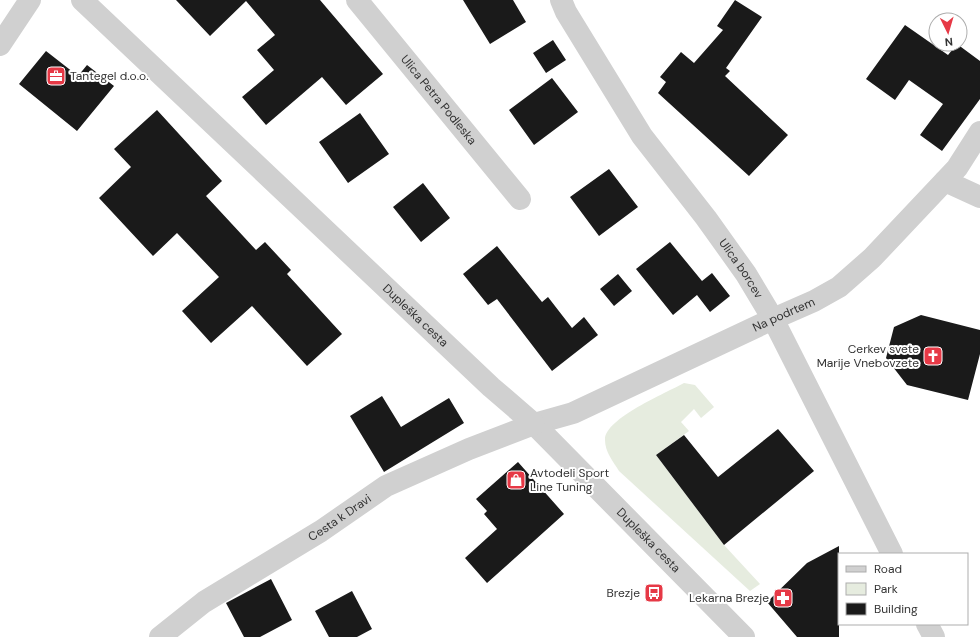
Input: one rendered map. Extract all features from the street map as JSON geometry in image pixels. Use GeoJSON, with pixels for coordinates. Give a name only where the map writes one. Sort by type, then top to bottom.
{"type":"FeatureCollection","features":[{"type":"Feature","properties":{"kind":"street"},"geometry":{"type":"LineString","coordinates":[[0,45],[30,0]]}},
{"type":"Feature","properties":{"kind":"street","name":"Dupleška cesta"},"geometry":{"type":"LineString","coordinates":[[82,0],[474,370],[534,424],[744,637]]}},
{"type":"Feature","properties":{"kind":"street","name":"Ulica Petra Podleska"},"geometry":{"type":"LineString","coordinates":[[357,0],[520,199]]}},
{"type":"Feature","properties":{"kind":"street","name":"Ulica borcev"},"geometry":{"type":"LineString","coordinates":[[561,0],[566,12],[642,136],[706,218],[746,274],[773,319],[891,553]]}},
{"type":"Feature","properties":{"kind":"street","name":"Na podrtem"},"geometry":{"type":"LineString","coordinates":[[534,424],[574,413],[839,288],[872,258],[957,168],[980,132]]}},
{"type":"Feature","properties":{"kind":"street"},"geometry":{"type":"LineString","coordinates":[[945,181],[980,197]]}},
{"type":"Feature","properties":{"kind":"street","name":"Cesta k Dravi"},"geometry":{"type":"LineString","coordinates":[[160,637],[204,602],[321,531],[386,486],[469,449],[534,424]]}},
{"type":"Feature","properties":{"kind":"street"},"geometry":{"type":"LineString","coordinates":[[928,625],[934,637]]}},
{"type":"Feature","properties":{"kind":"green space"},"geometry":{"type":"Polygon","coordinates":[[[684,383],[695,385],[714,407],[701,418],[694,409],[681,422],[689,431],[656,455],[724,545],[760,584],[750,591],[619,471],[606,448],[605,440],[607,432],[614,424],[637,407],[684,383]]]}},
{"type":"Feature","properties":{"kind":"building"},"geometry":{"type":"Polygon","coordinates":[[[176,0],[320,0],[383,74],[346,105],[322,77],[266,125],[242,97],[274,70],[257,50],[275,35],[246,1],[210,36],[176,0]]]}},
{"type":"Feature","properties":{"kind":"building"},"geometry":{"type":"Polygon","coordinates":[[[463,0],[513,0],[526,22],[490,44],[463,0]]]}},
{"type":"Feature","properties":{"kind":"building"},"geometry":{"type":"Polygon","coordinates":[[[735,0],[762,17],[726,68],[730,71],[725,76],[788,135],[749,176],[658,93],[666,82],[660,77],[681,52],[694,63],[723,30],[717,26],[735,0]]]}},
{"type":"Feature","properties":{"kind":"building"},"geometry":{"type":"Polygon","coordinates":[[[905,25],[928,41],[928,52],[944,52],[948,55],[950,52],[968,52],[980,61],[980,99],[942,151],[920,135],[943,104],[909,80],[895,100],[866,79],[905,25]]]}},
{"type":"Feature","properties":{"kind":"building"},"geometry":{"type":"Polygon","coordinates":[[[553,40],[566,60],[546,73],[533,53],[553,40]]]}},
{"type":"Feature","properties":{"kind":"building"},"geometry":{"type":"Polygon","coordinates":[[[46,51],[78,76],[87,65],[114,86],[77,131],[19,84],[46,51]]]}},
{"type":"Feature","properties":{"kind":"building"},"geometry":{"type":"Polygon","coordinates":[[[552,78],[578,112],[534,145],[509,110],[552,78]]]}},
{"type":"Feature","properties":{"kind":"building"},"geometry":{"type":"Polygon","coordinates":[[[157,110],[222,181],[206,196],[256,250],[265,242],[291,270],[287,274],[342,334],[307,366],[252,306],[211,343],[182,311],[219,277],[177,233],[153,256],[99,198],[131,167],[114,149],[157,110]]]}},
{"type":"Feature","properties":{"kind":"building"},"geometry":{"type":"Polygon","coordinates":[[[360,113],[389,154],[348,183],[319,142],[360,113]]]}},
{"type":"Feature","properties":{"kind":"building"},"geometry":{"type":"Polygon","coordinates":[[[609,169],[638,207],[599,236],[570,197],[609,169]]]}},
{"type":"Feature","properties":{"kind":"building"},"geometry":{"type":"Polygon","coordinates":[[[423,183],[450,218],[421,242],[393,207],[423,183]]]}},
{"type":"Feature","properties":{"kind":"building"},"geometry":{"type":"Polygon","coordinates":[[[670,242],[702,281],[712,273],[730,296],[710,312],[697,295],[673,315],[636,269],[670,242]]]}},
{"type":"Feature","properties":{"kind":"building"},"geometry":{"type":"Polygon","coordinates":[[[497,246],[542,302],[548,297],[572,328],[584,317],[598,335],[552,371],[497,299],[488,305],[463,274],[497,246]]]}},
{"type":"Feature","properties":{"kind":"building"},"geometry":{"type":"Polygon","coordinates":[[[618,274],[632,291],[614,306],[600,289],[618,274]]]}},
{"type":"Feature","properties":{"kind":"building","name":"Cerkev svete Marije Vnebovzete"},"geometry":{"type":"Polygon","coordinates":[[[921,315],[980,330],[980,354],[968,400],[907,385],[886,358],[894,327],[921,315]]]}},
{"type":"Feature","properties":{"kind":"building"},"geometry":{"type":"Polygon","coordinates":[[[382,396],[401,427],[449,398],[464,423],[384,472],[350,416],[382,396]]]}},
{"type":"Feature","properties":{"kind":"building"},"geometry":{"type":"Polygon","coordinates":[[[778,429],[814,471],[724,545],[656,455],[684,435],[718,477],[778,429]]]}},
{"type":"Feature","properties":{"kind":"building"},"geometry":{"type":"Polygon","coordinates":[[[518,462],[564,514],[487,583],[465,558],[497,529],[484,514],[487,511],[476,499],[518,462]]]}},
{"type":"Feature","properties":{"kind":"building"},"geometry":{"type":"Polygon","coordinates":[[[839,546],[839,637],[797,637],[767,602],[807,563],[839,546]]]}},
{"type":"Feature","properties":{"kind":"building"},"geometry":{"type":"Polygon","coordinates":[[[271,579],[292,620],[260,637],[244,637],[226,603],[271,579]]]}},
{"type":"Feature","properties":{"kind":"building"},"geometry":{"type":"Polygon","coordinates":[[[352,591],[372,629],[357,637],[329,637],[315,611],[352,591]]]}},
{"type":"Feature","properties":{"kind":"place","name":"Tantegel d.o.o."},"geometry":{"type":"Point","coordinates":[56,76]}},
{"type":"Feature","properties":{"kind":"place","name":"Cerkev svete Marije Vnebovzete"},"geometry":{"type":"Point","coordinates":[933,356]}},
{"type":"Feature","properties":{"kind":"place","name":"Avtodeli Sport Line Tuning"},"geometry":{"type":"Point","coordinates":[516,480]}},
{"type":"Feature","properties":{"kind":"place","name":"Brezje"},"geometry":{"type":"Point","coordinates":[654,593]}},
{"type":"Feature","properties":{"kind":"place","name":"Lekarna Brezje"},"geometry":{"type":"Point","coordinates":[783,598]}}]}
